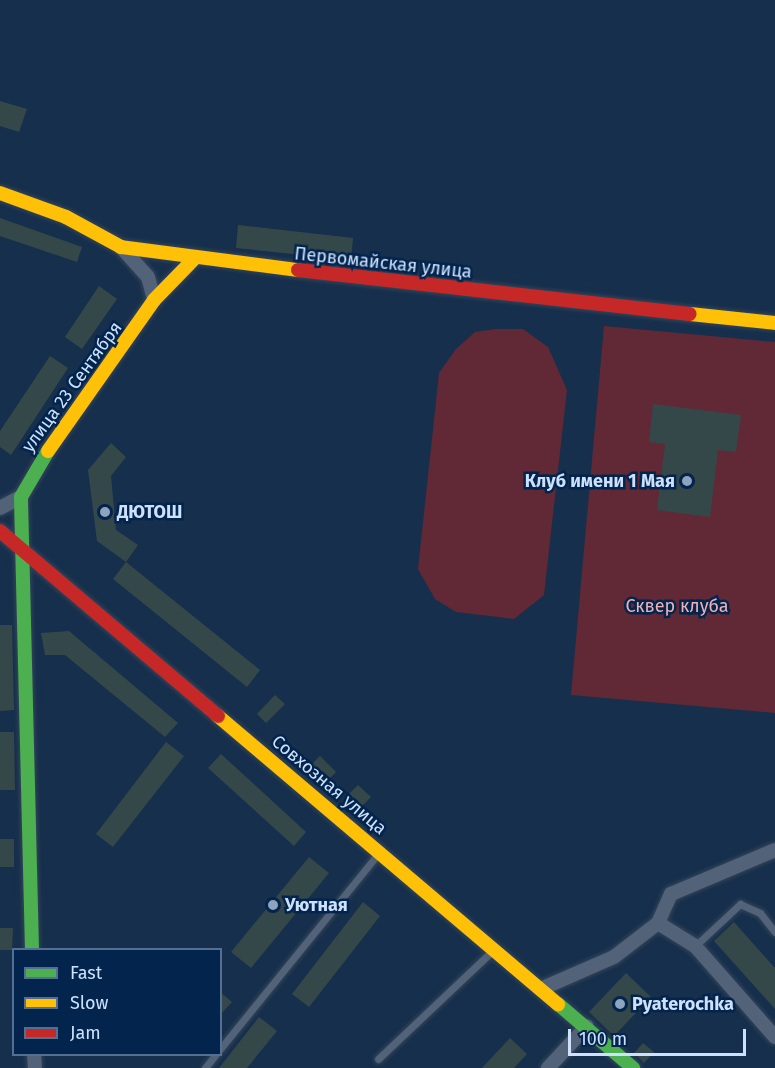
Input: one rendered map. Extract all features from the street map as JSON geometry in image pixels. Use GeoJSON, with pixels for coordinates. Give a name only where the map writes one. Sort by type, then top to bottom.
{"type":"FeatureCollection","features":[{"type":"Feature","properties":{"kind":"street","name":"Первомайская улица"},"geometry":{"type":"LineString","coordinates":[[0,193],[66,217],[121,247],[193,260],[775,323]]}},
{"type":"Feature","properties":{"kind":"street"},"geometry":{"type":"LineString","coordinates":[[121,247],[148,277],[154,300]]}},
{"type":"Feature","properties":{"kind":"street","name":"улица 23 Сентября"},"geometry":{"type":"LineString","coordinates":[[32,948],[21,496],[28,479],[154,300],[193,260]]}},
{"type":"Feature","properties":{"kind":"street"},"geometry":{"type":"LineString","coordinates":[[0,508],[21,496]]}},
{"type":"Feature","properties":{"kind":"street","name":"Совхозная улица"},"geometry":{"type":"LineString","coordinates":[[0,531],[543,988],[633,1068]]}},
{"type":"Feature","properties":{"kind":"street"},"geometry":{"type":"LineString","coordinates":[[543,988],[614,957],[658,923],[671,894],[775,850]]}},
{"type":"Feature","properties":{"kind":"street"},"geometry":{"type":"LineString","coordinates":[[658,923],[695,946],[775,1037]]}},
{"type":"Feature","properties":{"kind":"street"},"geometry":{"type":"LineString","coordinates":[[548,1068],[587,1026]]}},
{"type":"Feature","properties":{"kind":"lane"},"geometry":{"type":"LineString","coordinates":[[222,1047],[380,851]]}},
{"type":"Feature","properties":{"kind":"lane"},"geometry":{"type":"LineString","coordinates":[[695,946],[740,904],[760,913],[775,932]]}},
{"type":"Feature","properties":{"kind":"lane"},"geometry":{"type":"LineString","coordinates":[[378,1059],[495,948]]}},
{"type":"Feature","properties":{"kind":"lane"},"geometry":{"type":"LineString","coordinates":[[205,1068],[214,1056]]}},
{"type":"Feature","properties":{"kind":"green space","name":"Сквер клуба"},"geometry":{"type":"Polygon","coordinates":[[[604,326],[775,342],[775,713],[571,695],[604,326]]]}},
{"type":"Feature","properties":{"kind":"green space"},"geometry":{"type":"Polygon","coordinates":[[[523,329],[548,347],[567,390],[544,595],[514,619],[456,612],[435,599],[418,569],[439,373],[456,349],[475,332],[523,329]]]}},
{"type":"Feature","properties":{"kind":"building"},"geometry":{"type":"Polygon","coordinates":[[[0,101],[27,109],[19,132],[0,126],[0,101]]]}},
{"type":"Feature","properties":{"kind":"building"},"geometry":{"type":"Polygon","coordinates":[[[0,218],[82,247],[77,262],[0,236],[0,218]]]}},
{"type":"Feature","properties":{"kind":"building"},"geometry":{"type":"Polygon","coordinates":[[[238,225],[353,238],[351,260],[236,248],[238,225]]]}},
{"type":"Feature","properties":{"kind":"building"},"geometry":{"type":"Polygon","coordinates":[[[99,286],[117,299],[82,349],[65,337],[99,286]]]}},
{"type":"Feature","properties":{"kind":"building"},"geometry":{"type":"Polygon","coordinates":[[[50,356],[68,368],[11,455],[0,447],[0,431],[50,356]]]}},
{"type":"Feature","properties":{"kind":"building","name":"Клуб имени 1 Мая"},"geometry":{"type":"Polygon","coordinates":[[[653,404],[741,415],[736,452],[718,450],[710,517],[657,510],[665,444],[649,442],[653,404]]]}},
{"type":"Feature","properties":{"kind":"building"},"geometry":{"type":"Polygon","coordinates":[[[111,443],[126,457],[111,476],[116,530],[138,545],[126,562],[97,541],[88,470],[111,443]]]}},
{"type":"Feature","properties":{"kind":"building"},"geometry":{"type":"Polygon","coordinates":[[[126,562],[260,670],[247,687],[113,579],[126,562]]]}},
{"type":"Feature","properties":{"kind":"building"},"geometry":{"type":"Polygon","coordinates":[[[0,625],[12,625],[14,710],[0,711],[0,625]]]}},
{"type":"Feature","properties":{"kind":"building"},"geometry":{"type":"Polygon","coordinates":[[[69,631],[178,723],[165,737],[65,655],[45,655],[41,633],[69,631]]]}},
{"type":"Feature","properties":{"kind":"building"},"geometry":{"type":"Polygon","coordinates":[[[275,695],[285,704],[266,723],[257,714],[275,695]]]}},
{"type":"Feature","properties":{"kind":"building"},"geometry":{"type":"Polygon","coordinates":[[[0,732],[14,732],[15,790],[0,790],[0,732]]]}},
{"type":"Feature","properties":{"kind":"building"},"geometry":{"type":"Polygon","coordinates":[[[166,742],[184,756],[113,847],[96,834],[166,742]]]}},
{"type":"Feature","properties":{"kind":"building"},"geometry":{"type":"Polygon","coordinates":[[[221,754],[306,832],[294,846],[208,768],[221,754]]]}},
{"type":"Feature","properties":{"kind":"building"},"geometry":{"type":"Polygon","coordinates":[[[320,756],[336,772],[327,781],[311,765],[320,756]]]}},
{"type":"Feature","properties":{"kind":"building"},"geometry":{"type":"Polygon","coordinates":[[[358,785],[371,797],[358,810],[345,798],[358,785]]]}},
{"type":"Feature","properties":{"kind":"building"},"geometry":{"type":"Polygon","coordinates":[[[0,839],[14,839],[14,867],[0,867],[0,839]]]}},
{"type":"Feature","properties":{"kind":"building"},"geometry":{"type":"Polygon","coordinates":[[[309,857],[329,873],[251,968],[231,952],[309,857]]]}},
{"type":"Feature","properties":{"kind":"building"},"geometry":{"type":"Polygon","coordinates":[[[363,902],[380,916],[309,1007],[292,994],[363,902]]]}},
{"type":"Feature","properties":{"kind":"building"},"geometry":{"type":"Polygon","coordinates":[[[734,922],[775,968],[775,1009],[714,941],[734,922]]]}},
{"type":"Feature","properties":{"kind":"building"},"geometry":{"type":"Polygon","coordinates":[[[0,928],[13,928],[12,950],[0,950],[0,928]]]}},
{"type":"Feature","properties":{"kind":"building","name":"Pyaterochka"},"geometry":{"type":"Polygon","coordinates":[[[626,973],[651,997],[614,1036],[589,1012],[626,973]]]}},
{"type":"Feature","properties":{"kind":"building"},"geometry":{"type":"Polygon","coordinates":[[[222,994],[232,1002],[222,1013],[222,994]]]}},
{"type":"Feature","properties":{"kind":"building"},"geometry":{"type":"Polygon","coordinates":[[[259,1017],[277,1031],[247,1068],[219,1068],[259,1017]]]}},
{"type":"Feature","properties":{"kind":"building"},"geometry":{"type":"Polygon","coordinates":[[[510,1038],[527,1054],[514,1068],[482,1068],[510,1038]]]}},
{"type":"Feature","properties":{"kind":"building"},"geometry":{"type":"Polygon","coordinates":[[[643,1043],[654,1052],[644,1063],[634,1053],[643,1043]]]}},
{"type":"Feature","properties":{"kind":"traffic: fast"},"geometry":{"type":"LineString","coordinates":[[32,948],[21,497],[48,451]]}},
{"type":"Feature","properties":{"kind":"traffic: fast"},"geometry":{"type":"LineString","coordinates":[[558,1004],[633,1068]]}},
{"type":"Feature","properties":{"kind":"traffic: slow"},"geometry":{"type":"LineString","coordinates":[[0,193],[66,217],[121,247],[298,270]]}},
{"type":"Feature","properties":{"kind":"traffic: slow"},"geometry":{"type":"LineString","coordinates":[[48,451],[154,300],[193,260]]}},
{"type":"Feature","properties":{"kind":"traffic: slow"},"geometry":{"type":"LineString","coordinates":[[690,314],[775,323]]}},
{"type":"Feature","properties":{"kind":"traffic: slow"},"geometry":{"type":"LineString","coordinates":[[218,716],[558,1004]]}},
{"type":"Feature","properties":{"kind":"traffic: jam"},"geometry":{"type":"LineString","coordinates":[[298,270],[690,314]]}},
{"type":"Feature","properties":{"kind":"traffic: jam"},"geometry":{"type":"LineString","coordinates":[[0,531],[218,716]]}},
{"type":"Feature","properties":{"kind":"place","name":"Клуб имени 1 Мая"},"geometry":{"type":"Point","coordinates":[687,481]}},
{"type":"Feature","properties":{"kind":"place","name":"ДЮТОШ"},"geometry":{"type":"Point","coordinates":[105,512]}},
{"type":"Feature","properties":{"kind":"place","name":"Уютная"},"geometry":{"type":"Point","coordinates":[273,905]}},
{"type":"Feature","properties":{"kind":"place","name":"Pyaterochka"},"geometry":{"type":"Point","coordinates":[620,1004]}}]}
